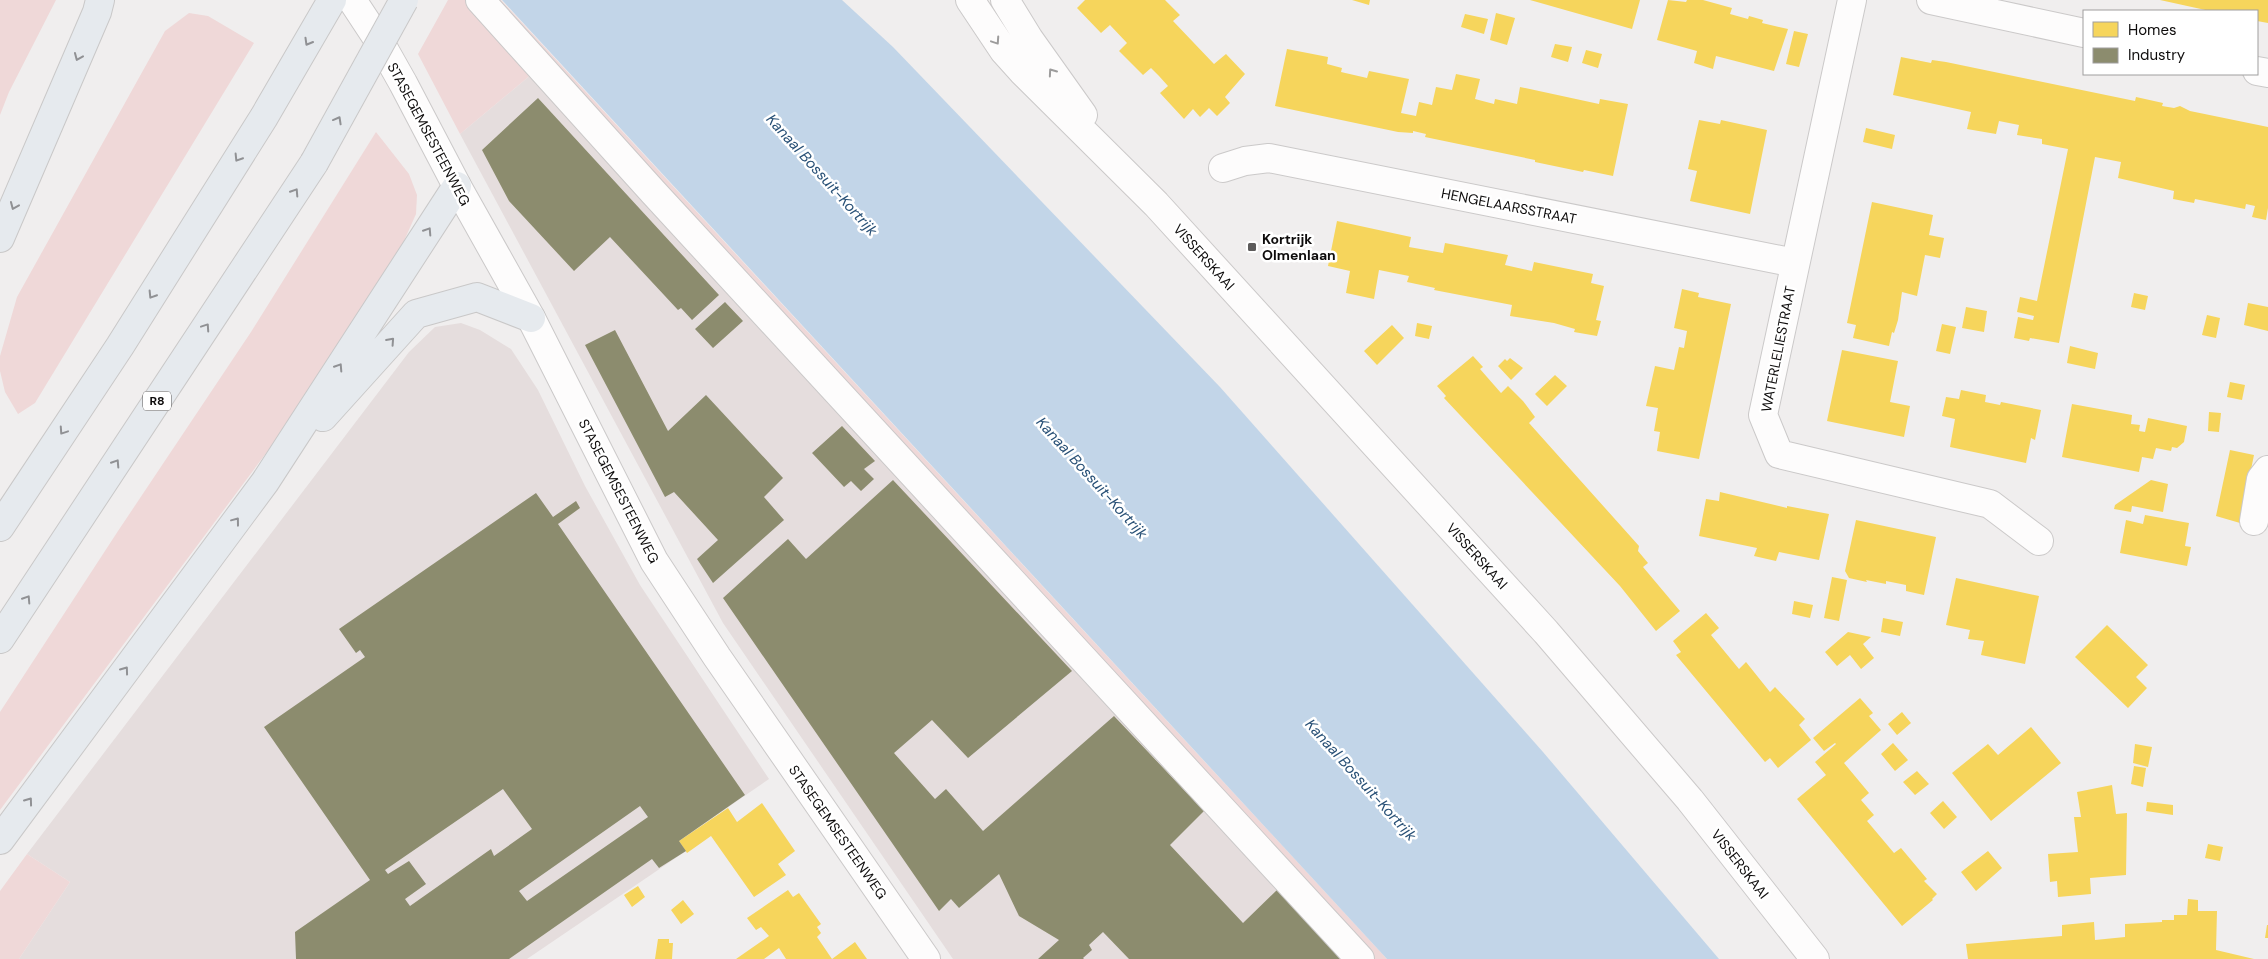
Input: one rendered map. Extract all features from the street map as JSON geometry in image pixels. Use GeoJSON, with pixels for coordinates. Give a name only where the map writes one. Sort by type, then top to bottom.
{"type":"FeatureCollection","features":[{"type":"Feature","properties":{"kind":"highway"},"geometry":{"type":"LineString","coordinates":[[0,527],[120,346],[264,116],[332,0]]}},
{"type":"Feature","properties":{"kind":"highway","name":"R8"},"geometry":{"type":"LineString","coordinates":[[0,639],[314,163],[404,0]]}},
{"type":"Feature","properties":{"kind":"highway"},"geometry":{"type":"LineString","coordinates":[[0,238],[101,4]]}},
{"type":"Feature","properties":{"kind":"highway"},"geometry":{"type":"LineString","coordinates":[[0,840],[265,482],[457,186]]}},
{"type":"Feature","properties":{"kind":"highway"},"geometry":{"type":"LineString","coordinates":[[265,482],[416,314],[477,297],[531,318]]}},
{"type":"Feature","properties":{"kind":"street","name":"STASEGEMSESTEENWEG"},"geometry":{"type":"LineString","coordinates":[[352,0],[381,44],[403,83],[457,186],[531,318],[654,561],[723,666],[926,959]]}},
{"type":"Feature","properties":{"kind":"street"},"geometry":{"type":"LineString","coordinates":[[480,0],[668,208],[1360,959]]}},
{"type":"Feature","properties":{"kind":"street","name":"VISSERSKAAI"},"geometry":{"type":"LineString","coordinates":[[970,0],[1004,51],[1045,96],[1122,168],[1553,640],[1690,800],[1815,959]]}},
{"type":"Feature","properties":{"kind":"street","name":"VISSERSKAAI"},"geometry":{"type":"LineString","coordinates":[[1005,0],[1029,40],[1122,168]]}},
{"type":"Feature","properties":{"kind":"street","name":"WATERLELIESTRAAT"},"geometry":{"type":"LineString","coordinates":[[1852,0],[1763,415],[1779,454],[1990,504],[2039,541]]}},
{"type":"Feature","properties":{"kind":"street"},"geometry":{"type":"LineString","coordinates":[[1931,0],[2083,33]]}},
{"type":"Feature","properties":{"kind":"street","name":"HENGELAARSSTRAAT"},"geometry":{"type":"LineString","coordinates":[[1223,168],[1246,161],[1269,158],[1795,263]]}},
{"type":"Feature","properties":{"kind":"street"},"geometry":{"type":"LineString","coordinates":[[2254,521],[2260,479],[2268,470]]}},
{"type":"Feature","properties":{"kind":"shaded area"},"geometry":{"type":"Polygon","coordinates":[[[0,0],[56,0],[9,92],[0,115],[0,0]]]}},
{"type":"Feature","properties":{"kind":"shaded area"},"geometry":{"type":"Polygon","coordinates":[[[448,0],[501,0],[1387,959],[1370,959],[533,73],[460,134],[418,54],[448,0]]]}},
{"type":"Feature","properties":{"kind":"shaded area"},"geometry":{"type":"Polygon","coordinates":[[[189,13],[208,16],[254,43],[35,403],[18,414],[5,392],[0,371],[0,356],[17,297],[165,31],[189,13]]]}},
{"type":"Feature","properties":{"kind":"shaded area"},"geometry":{"type":"Polygon","coordinates":[[[533,73],[1348,959],[953,959],[723,623],[460,134],[533,73]]]}},
{"type":"Feature","properties":{"kind":"shaded area"},"geometry":{"type":"Polygon","coordinates":[[[376,132],[409,174],[417,195],[416,214],[404,241],[343,350],[0,810],[0,712],[251,332],[376,132]]]}},
{"type":"Feature","properties":{"kind":"shaded area"},"geometry":{"type":"Polygon","coordinates":[[[461,323],[480,330],[511,349],[538,390],[585,486],[640,585],[769,779],[679,841],[686,851],[527,959],[19,959],[70,882],[27,854],[409,352],[435,327],[461,323]]]}},
{"type":"Feature","properties":{"kind":"shaded area"},"geometry":{"type":"Polygon","coordinates":[[[27,854],[70,882],[19,959],[0,959],[0,891],[27,854]]]}},
{"type":"Feature","properties":{"kind":"water","name":"Kanaal Bossuit-Kortrijk"},"geometry":{"type":"Polygon","coordinates":[[[502,0],[842,0],[893,47],[1220,387],[1543,752],[1719,959],[1387,959],[502,0]]]}},
{"type":"Feature","properties":{"kind":"building: Homes"},"geometry":{"type":"Polygon","coordinates":[[[1085,0],[1165,0],[1180,15],[1173,21],[1214,64],[1226,54],[1245,74],[1225,97],[1230,103],[1217,116],[1209,108],[1200,117],[1193,109],[1184,119],[1160,93],[1168,86],[1159,76],[1151,68],[1143,75],[1119,51],[1127,43],[1110,25],[1101,33],[1077,8],[1085,0]]]}},
{"type":"Feature","properties":{"kind":"building: Homes"},"geometry":{"type":"Polygon","coordinates":[[[1352,0],[1370,0],[1369,5],[1352,0]]]}},
{"type":"Feature","properties":{"kind":"building: Homes"},"geometry":{"type":"Polygon","coordinates":[[[1530,0],[1640,0],[1632,29],[1530,0]]]}},
{"type":"Feature","properties":{"kind":"building: Homes"},"geometry":{"type":"Polygon","coordinates":[[[1668,0],[1686,2],[1687,0],[1703,0],[1732,8],[1730,14],[1748,19],[1749,16],[1763,20],[1762,23],[1788,29],[1774,71],[1716,56],[1713,69],[1694,63],[1697,51],[1657,40],[1668,0]]]}},
{"type":"Feature","properties":{"kind":"building: Homes"},"geometry":{"type":"Polygon","coordinates":[[[2160,0],[2268,0],[2268,23],[2258,21],[2258,10],[2205,10],[2160,0]]]}},
{"type":"Feature","properties":{"kind":"building: Homes"},"geometry":{"type":"Polygon","coordinates":[[[1496,13],[1515,18],[1507,45],[1490,40],[1496,13]]]}},
{"type":"Feature","properties":{"kind":"building: Homes"},"geometry":{"type":"Polygon","coordinates":[[[1465,14],[1488,19],[1484,34],[1461,27],[1465,14]]]}},
{"type":"Feature","properties":{"kind":"building: Homes"},"geometry":{"type":"Polygon","coordinates":[[[1794,31],[1808,34],[1799,67],[1786,64],[1794,31]]]}},
{"type":"Feature","properties":{"kind":"building: Homes"},"geometry":{"type":"Polygon","coordinates":[[[1555,44],[1572,47],[1568,62],[1551,57],[1555,44]]]}},
{"type":"Feature","properties":{"kind":"building: Homes"},"geometry":{"type":"Polygon","coordinates":[[[1287,49],[1328,57],[1327,64],[1342,68],[1341,72],[1367,78],[1369,71],[1409,79],[1401,113],[1416,116],[1419,102],[1432,105],[1436,87],[1452,90],[1456,74],[1480,79],[1475,99],[1494,104],[1495,99],[1517,104],[1520,87],[1599,104],[1600,99],[1628,104],[1613,176],[1535,162],[1535,160],[1425,137],[1426,134],[1413,131],[1413,133],[1398,132],[1275,106],[1287,49]]]}},
{"type":"Feature","properties":{"kind":"building: Homes"},"geometry":{"type":"Polygon","coordinates":[[[1586,50],[1602,54],[1598,68],[1582,63],[1586,50]]]}},
{"type":"Feature","properties":{"kind":"building: Homes"},"geometry":{"type":"Polygon","coordinates":[[[1901,57],[1931,63],[1932,60],[1946,62],[2135,101],[2136,97],[2163,103],[2162,106],[2174,108],[2180,106],[2190,111],[2268,127],[2268,208],[2266,220],[2252,217],[2255,206],[2246,204],[2245,209],[2195,199],[2194,203],[2173,199],[2174,191],[2118,178],[2121,162],[2095,157],[2059,343],[2030,338],[2029,341],[2014,338],[2018,317],[2033,320],[2034,316],[2017,312],[2020,297],[2037,301],[2068,149],[2042,144],[2042,139],[2017,135],[2019,125],[1999,121],[1996,134],[1967,129],[1971,112],[1893,95],[1901,57]]]}},
{"type":"Feature","properties":{"kind":"building: Homes"},"geometry":{"type":"Polygon","coordinates":[[[1699,120],[1720,124],[1721,120],[1767,130],[1750,214],[1690,201],[1697,171],[1688,169],[1699,120]]]}},
{"type":"Feature","properties":{"kind":"building: Homes"},"geometry":{"type":"Polygon","coordinates":[[[1866,128],[1895,135],[1892,149],[1863,142],[1866,128]]]}},
{"type":"Feature","properties":{"kind":"building: Homes"},"geometry":{"type":"Polygon","coordinates":[[[1872,202],[1933,215],[1929,235],[1944,238],[1940,258],[1925,255],[1917,296],[1902,292],[1898,320],[1894,333],[1892,332],[1889,346],[1853,338],[1856,325],[1847,323],[1872,202]]]}},
{"type":"Feature","properties":{"kind":"building: Homes"},"geometry":{"type":"Polygon","coordinates":[[[1337,221],[1411,237],[1409,247],[1443,253],[1445,243],[1508,255],[1505,265],[1532,271],[1534,262],[1593,274],[1591,283],[1604,286],[1596,320],[1601,321],[1597,336],[1574,332],[1575,329],[1554,323],[1510,316],[1512,305],[1434,290],[1435,288],[1407,282],[1409,276],[1379,270],[1374,299],[1346,293],[1350,271],[1328,266],[1337,221]]]}},
{"type":"Feature","properties":{"kind":"building: Homes"},"geometry":{"type":"Polygon","coordinates":[[[1682,289],[1699,293],[1698,297],[1731,304],[1699,459],[1657,451],[1660,432],[1654,431],[1658,408],[1646,406],[1655,366],[1674,370],[1679,347],[1684,348],[1687,331],[1674,328],[1682,289]]]}},
{"type":"Feature","properties":{"kind":"building: Homes"},"geometry":{"type":"Polygon","coordinates":[[[2134,293],[2148,296],[2145,310],[2131,307],[2134,293]]]}},
{"type":"Feature","properties":{"kind":"building: Homes"},"geometry":{"type":"Polygon","coordinates":[[[2248,303],[2268,307],[2268,331],[2244,325],[2248,303]]]}},
{"type":"Feature","properties":{"kind":"building: Homes"},"geometry":{"type":"Polygon","coordinates":[[[1966,307],[1987,311],[1984,332],[1962,328],[1966,307]]]}},
{"type":"Feature","properties":{"kind":"building: Homes"},"geometry":{"type":"Polygon","coordinates":[[[2207,315],[2220,318],[2216,338],[2202,335],[2207,315]]]}},
{"type":"Feature","properties":{"kind":"building: Homes"},"geometry":{"type":"Polygon","coordinates":[[[1417,323],[1432,326],[1429,339],[1415,336],[1417,323]]]}},
{"type":"Feature","properties":{"kind":"building: Homes"},"geometry":{"type":"Polygon","coordinates":[[[1942,324],[1956,327],[1950,354],[1936,351],[1942,324]]]}},
{"type":"Feature","properties":{"kind":"building: Homes"},"geometry":{"type":"Polygon","coordinates":[[[1392,325],[1404,338],[1377,365],[1364,351],[1392,325]]]}},
{"type":"Feature","properties":{"kind":"building: Homes"},"geometry":{"type":"Polygon","coordinates":[[[2070,346],[2098,353],[2095,369],[2067,363],[2070,346]]]}},
{"type":"Feature","properties":{"kind":"building: Homes"},"geometry":{"type":"Polygon","coordinates":[[[1842,350],[1898,361],[1890,402],[1910,406],[1904,437],[1827,421],[1842,350]]]}},
{"type":"Feature","properties":{"kind":"building: Homes"},"geometry":{"type":"Polygon","coordinates":[[[1473,356],[1483,367],[1480,369],[1501,393],[1508,386],[1523,401],[1535,417],[1529,423],[1639,546],[1638,551],[1648,563],[1643,567],[1680,611],[1656,631],[1620,586],[1444,398],[1446,396],[1437,386],[1473,356]]]}},
{"type":"Feature","properties":{"kind":"building: Homes"},"geometry":{"type":"Polygon","coordinates":[[[1510,358],[1523,368],[1511,380],[1498,366],[1505,359],[1507,361],[1510,358]]]}},
{"type":"Feature","properties":{"kind":"building: Homes"},"geometry":{"type":"Polygon","coordinates":[[[1555,375],[1567,386],[1547,406],[1535,394],[1555,375]]]}},
{"type":"Feature","properties":{"kind":"building: Homes"},"geometry":{"type":"Polygon","coordinates":[[[2230,382],[2245,385],[2242,400],[2227,397],[2230,382]]]}},
{"type":"Feature","properties":{"kind":"building: Homes"},"geometry":{"type":"Polygon","coordinates":[[[1961,390],[1986,395],[1985,402],[2000,405],[2001,402],[2041,410],[2035,440],[2031,438],[2026,463],[1950,447],[1955,419],[1942,416],[1946,397],[1959,399],[1961,390]]]}},
{"type":"Feature","properties":{"kind":"building: Homes"},"geometry":{"type":"Polygon","coordinates":[[[2072,404],[2132,415],[2131,424],[2140,425],[2139,431],[2145,432],[2148,418],[2187,426],[2184,442],[2177,448],[2172,447],[2171,451],[2156,448],[2153,459],[2142,457],[2139,472],[2062,457],[2072,404]]]}},
{"type":"Feature","properties":{"kind":"building: Homes"},"geometry":{"type":"Polygon","coordinates":[[[2209,412],[2221,413],[2219,432],[2208,431],[2209,412]]]}},
{"type":"Feature","properties":{"kind":"building: Homes"},"geometry":{"type":"Polygon","coordinates":[[[2230,450],[2254,455],[2240,523],[2216,516],[2230,450]]]}},
{"type":"Feature","properties":{"kind":"building: Homes"},"geometry":{"type":"Polygon","coordinates":[[[2151,480],[2168,484],[2163,512],[2132,506],[2131,512],[2114,509],[2115,505],[2151,480]]]}},
{"type":"Feature","properties":{"kind":"building: Homes"},"geometry":{"type":"Polygon","coordinates":[[[1720,492],[1787,508],[1787,506],[1829,514],[1819,560],[1779,552],[1776,561],[1754,556],[1757,548],[1699,536],[1706,499],[1719,501],[1720,492]]]}},
{"type":"Feature","properties":{"kind":"building: Homes"},"geometry":{"type":"Polygon","coordinates":[[[2145,515],[2189,523],[2185,546],[2191,547],[2187,566],[2120,553],[2126,520],[2143,524],[2145,515]]]}},
{"type":"Feature","properties":{"kind":"building: Homes"},"geometry":{"type":"Polygon","coordinates":[[[1856,520],[1936,537],[1924,595],[1906,591],[1906,585],[1886,581],[1886,584],[1866,580],[1867,582],[1849,578],[1845,571],[1856,520]]]}},
{"type":"Feature","properties":{"kind":"building: Homes"},"geometry":{"type":"Polygon","coordinates":[[[1832,577],[1847,580],[1839,621],[1824,618],[1832,577]]]}},
{"type":"Feature","properties":{"kind":"building: Homes"},"geometry":{"type":"Polygon","coordinates":[[[1956,578],[2039,596],[2025,664],[1981,655],[1984,641],[1968,639],[1970,630],[1946,625],[1956,578]]]}},
{"type":"Feature","properties":{"kind":"building: Homes"},"geometry":{"type":"Polygon","coordinates":[[[1794,601],[1813,605],[1810,618],[1792,614],[1794,601]]]}},
{"type":"Feature","properties":{"kind":"building: Homes"},"geometry":{"type":"Polygon","coordinates":[[[1706,613],[1719,628],[1711,635],[1739,669],[1746,662],[1770,692],[1775,687],[1805,719],[1799,725],[1811,740],[1778,768],[1770,758],[1765,762],[1676,655],[1681,652],[1673,641],[1706,613]]]}},
{"type":"Feature","properties":{"kind":"building: Homes"},"geometry":{"type":"Polygon","coordinates":[[[1883,618],[1903,622],[1900,636],[1881,632],[1883,618]]]}},
{"type":"Feature","properties":{"kind":"building: Homes"},"geometry":{"type":"Polygon","coordinates":[[[2107,625],[2148,665],[2136,677],[2147,688],[2128,708],[2075,657],[2107,625]]]}},
{"type":"Feature","properties":{"kind":"building: Homes"},"geometry":{"type":"Polygon","coordinates":[[[1848,632],[1871,637],[1863,644],[1874,658],[1861,669],[1850,655],[1837,666],[1825,652],[1848,632]]]}},
{"type":"Feature","properties":{"kind":"building: Homes"},"geometry":{"type":"Polygon","coordinates":[[[1860,698],[1873,713],[1869,716],[1881,730],[1844,763],[1869,793],[1861,800],[1874,815],[1867,821],[1894,853],[1901,848],[1927,879],[1924,881],[1937,894],[1933,900],[1902,926],[1797,799],[1826,775],[1815,762],[1836,744],[1824,751],[1813,738],[1860,698]]]}},
{"type":"Feature","properties":{"kind":"building: Homes"},"geometry":{"type":"Polygon","coordinates":[[[1902,712],[1911,723],[1897,735],[1888,724],[1902,712]]]}},
{"type":"Feature","properties":{"kind":"building: Homes"},"geometry":{"type":"Polygon","coordinates":[[[2031,727],[2061,763],[1991,821],[1952,773],[1988,744],[1998,755],[2031,727]]]}},
{"type":"Feature","properties":{"kind":"building: Homes"},"geometry":{"type":"Polygon","coordinates":[[[1893,743],[1908,760],[1895,771],[1881,754],[1893,743]]]}},
{"type":"Feature","properties":{"kind":"building: Homes"},"geometry":{"type":"Polygon","coordinates":[[[2135,744],[2152,747],[2148,767],[2133,763],[2135,744]]]}},
{"type":"Feature","properties":{"kind":"building: Homes"},"geometry":{"type":"Polygon","coordinates":[[[2134,766],[2146,768],[2143,787],[2131,784],[2134,766]]]}},
{"type":"Feature","properties":{"kind":"building: Homes"},"geometry":{"type":"Polygon","coordinates":[[[1917,771],[1929,784],[1915,795],[1903,782],[1917,771]]]}},
{"type":"Feature","properties":{"kind":"building: Homes"},"geometry":{"type":"Polygon","coordinates":[[[2112,785],[2116,814],[2127,813],[2126,875],[2090,878],[2091,894],[2058,897],[2057,881],[2050,882],[2048,854],[2078,852],[2074,817],[2081,817],[2077,792],[2112,785]]]}},
{"type":"Feature","properties":{"kind":"building: Homes"},"geometry":{"type":"Polygon","coordinates":[[[1943,801],[1957,817],[1944,829],[1930,813],[1943,801]]]}},
{"type":"Feature","properties":{"kind":"building: Homes"},"geometry":{"type":"Polygon","coordinates":[[[2147,802],[2173,805],[2173,815],[2146,811],[2147,802]]]}},
{"type":"Feature","properties":{"kind":"building: Homes"},"geometry":{"type":"Polygon","coordinates":[[[762,803],[795,851],[778,864],[786,875],[754,897],[711,836],[687,853],[679,841],[728,808],[737,822],[762,803]]]}},
{"type":"Feature","properties":{"kind":"building: Homes"},"geometry":{"type":"Polygon","coordinates":[[[2208,844],[2223,847],[2220,861],[2205,858],[2208,844]]]}},
{"type":"Feature","properties":{"kind":"building: Homes"},"geometry":{"type":"Polygon","coordinates":[[[1988,851],[2002,868],[1976,891],[1961,872],[1988,851]]]}},
{"type":"Feature","properties":{"kind":"building: Homes"},"geometry":{"type":"Polygon","coordinates":[[[638,886],[645,897],[632,907],[624,895],[638,886]]]}},
{"type":"Feature","properties":{"kind":"building: Homes"},"geometry":{"type":"Polygon","coordinates":[[[788,890],[793,897],[799,893],[821,924],[817,927],[821,933],[817,937],[832,959],[786,959],[779,948],[764,959],[736,959],[769,936],[761,927],[756,930],[747,918],[788,890]]]}},
{"type":"Feature","properties":{"kind":"building: Homes"},"geometry":{"type":"Polygon","coordinates":[[[2188,899],[2198,900],[2198,911],[2217,911],[2216,950],[2254,959],[1968,959],[1966,944],[2062,936],[2062,925],[2094,922],[2095,940],[2125,937],[2125,924],[2162,922],[2162,920],[2174,920],[2174,915],[2187,915],[2188,899]]]}},
{"type":"Feature","properties":{"kind":"building: Homes"},"geometry":{"type":"Polygon","coordinates":[[[683,900],[694,914],[681,924],[671,910],[683,900]]]}},
{"type":"Feature","properties":{"kind":"building: Homes"},"geometry":{"type":"Polygon","coordinates":[[[2267,925],[2268,938],[2265,938],[2267,925]]]}},
{"type":"Feature","properties":{"kind":"building: Homes"},"geometry":{"type":"Polygon","coordinates":[[[658,939],[669,939],[669,943],[673,943],[672,959],[655,959],[658,939]]]}},
{"type":"Feature","properties":{"kind":"building: Homes"},"geometry":{"type":"Polygon","coordinates":[[[855,942],[867,959],[832,959],[855,942]]]}},
{"type":"Feature","properties":{"kind":"building: Industry"},"geometry":{"type":"Polygon","coordinates":[[[538,98],[719,295],[692,320],[681,308],[678,310],[610,237],[574,271],[509,201],[482,150],[538,98]]]}},
{"type":"Feature","properties":{"kind":"building: Industry"},"geometry":{"type":"Polygon","coordinates":[[[725,302],[743,321],[713,348],[695,329],[725,302]]]}},
{"type":"Feature","properties":{"kind":"building: Industry"},"geometry":{"type":"Polygon","coordinates":[[[615,330],[668,431],[706,395],[783,478],[764,497],[784,520],[713,583],[697,559],[718,540],[674,492],[665,497],[585,345],[615,330]]]}},
{"type":"Feature","properties":{"kind":"building: Industry"},"geometry":{"type":"Polygon","coordinates":[[[842,426],[875,461],[864,469],[874,479],[861,491],[851,481],[844,487],[812,453],[842,426]]]}},
{"type":"Feature","properties":{"kind":"building: Industry"},"geometry":{"type":"Polygon","coordinates":[[[893,480],[1072,671],[968,758],[932,720],[894,753],[935,799],[946,789],[983,831],[1114,716],[1204,811],[1170,845],[1243,923],[1277,890],[1342,959],[1129,959],[1103,932],[1089,945],[1092,950],[1084,959],[1038,959],[1059,940],[1019,916],[999,874],[959,908],[951,899],[939,911],[723,598],[788,539],[806,559],[893,480]]]}},
{"type":"Feature","properties":{"kind":"building: Industry"},"geometry":{"type":"Polygon","coordinates":[[[536,493],[553,517],[576,501],[580,508],[558,524],[745,795],[679,841],[686,851],[659,868],[652,859],[509,959],[296,959],[295,932],[370,880],[264,727],[365,657],[360,650],[356,653],[339,629],[536,493]],[[503,789],[385,870],[388,874],[409,861],[426,884],[405,899],[410,906],[491,849],[494,856],[532,829],[503,789]],[[640,806],[519,891],[527,901],[648,817],[640,806]]]}},
{"type":"Feature","properties":{"kind":"place","name":"Kortrijk Olmenlaan"},"geometry":{"type":"Point","coordinates":[1252,247]}}]}
